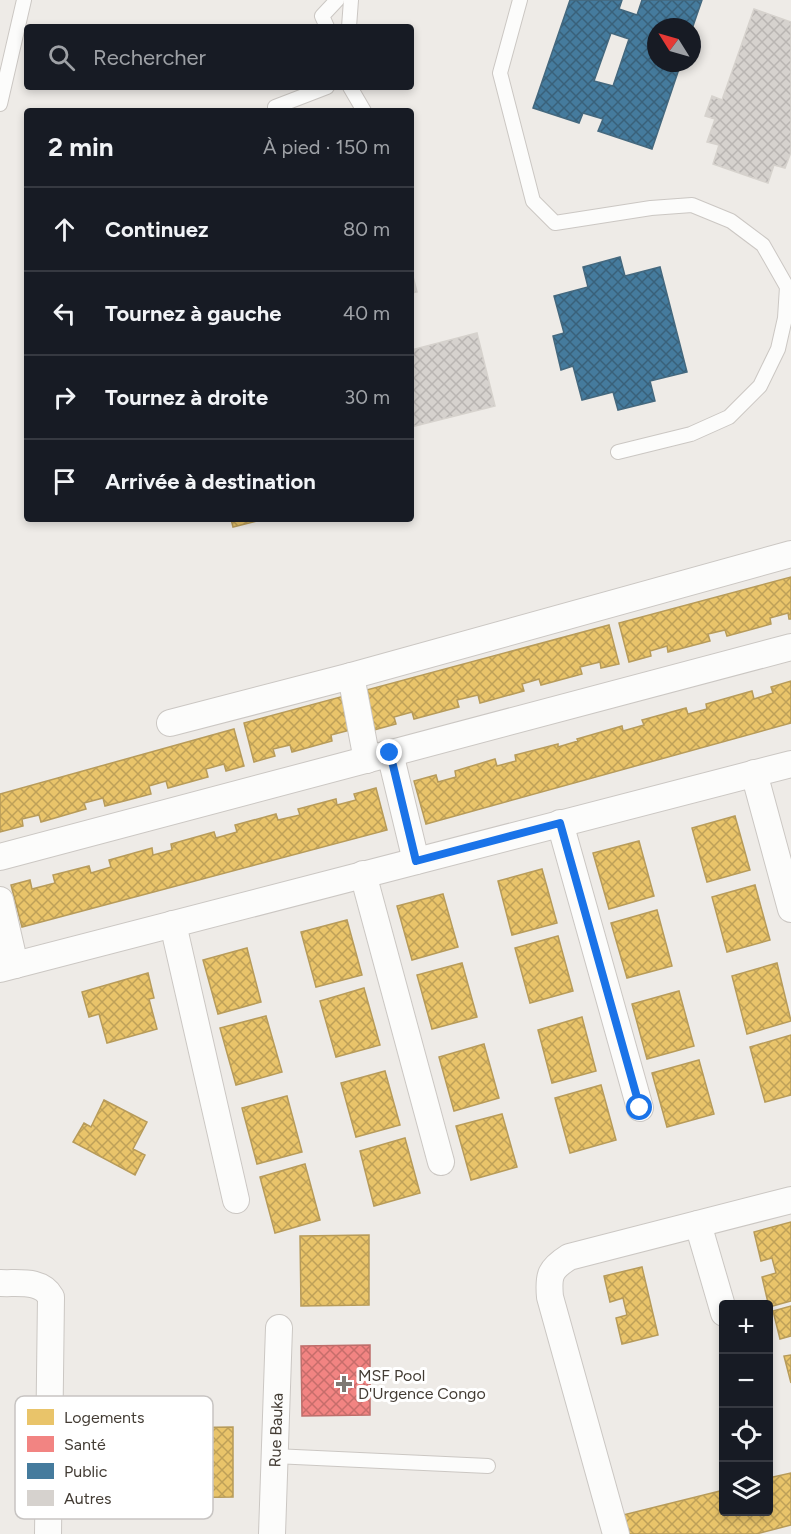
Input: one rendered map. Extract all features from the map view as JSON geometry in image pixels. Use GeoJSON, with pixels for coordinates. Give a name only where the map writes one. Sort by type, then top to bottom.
{"type":"FeatureCollection","features":[{"type":"Feature","properties":{"kind":"street"},"geometry":{"type":"LineString","coordinates":[[170,723],[351,676],[791,554]]}},
{"type":"Feature","properties":{"kind":"street"},"geometry":{"type":"LineString","coordinates":[[0,857],[791,647]]}},
{"type":"Feature","properties":{"kind":"street"},"geometry":{"type":"LineString","coordinates":[[351,676],[416,861]]}},
{"type":"Feature","properties":{"kind":"street"},"geometry":{"type":"LineString","coordinates":[[0,900],[8,967],[791,764]]}},
{"type":"Feature","properties":{"kind":"street"},"geometry":{"type":"LineString","coordinates":[[754,773],[791,909]]}},
{"type":"Feature","properties":{"kind":"street"},"geometry":{"type":"LineString","coordinates":[[560,823],[640,1108]]}},
{"type":"Feature","properties":{"kind":"street"},"geometry":{"type":"LineString","coordinates":[[363,874],[441,1162]]}},
{"type":"Feature","properties":{"kind":"street"},"geometry":{"type":"LineString","coordinates":[[173,924],[236,1200]]}},
{"type":"Feature","properties":{"kind":"street"},"geometry":{"type":"LineString","coordinates":[[616,1534],[550,1297],[548,1279],[556,1265],[568,1257],[791,1200]]}},
{"type":"Feature","properties":{"kind":"street"},"geometry":{"type":"LineString","coordinates":[[698,1224],[719,1300]]}},
{"type":"Feature","properties":{"kind":"street"},"geometry":{"type":"LineString","coordinates":[[0,1283],[37,1285],[47,1289],[51,1297],[50,1396]]}},
{"type":"Feature","properties":{"kind":"street","name":"Rue Bauka"},"geometry":{"type":"LineString","coordinates":[[272,1534],[279,1328]]}},
{"type":"Feature","properties":{"kind":"street"},"geometry":{"type":"LineString","coordinates":[[48,1519],[48,1534]]}},
{"type":"Feature","properties":{"kind":"lane"},"geometry":{"type":"LineString","coordinates":[[0,104],[24,0]]}},
{"type":"Feature","properties":{"kind":"lane"},"geometry":{"type":"LineString","coordinates":[[326,24],[322,16],[337,0]]}},
{"type":"Feature","properties":{"kind":"lane"},"geometry":{"type":"LineString","coordinates":[[349,24],[351,0]]}},
{"type":"Feature","properties":{"kind":"lane"},"geometry":{"type":"LineString","coordinates":[[520,0],[500,73],[533,201],[555,223],[651,208],[692,205],[731,221],[763,245],[789,286],[778,350],[760,386],[729,417],[691,434],[618,452]]}},
{"type":"Feature","properties":{"kind":"lane"},"geometry":{"type":"LineString","coordinates":[[275,108],[319,90]]}},
{"type":"Feature","properties":{"kind":"lane"},"geometry":{"type":"LineString","coordinates":[[352,90],[361,108]]}},
{"type":"Feature","properties":{"kind":"lane"},"geometry":{"type":"LineString","coordinates":[[274,1456],[488,1466]]}},
{"type":"Feature","properties":{"kind":"building: Logements"},"geometry":{"type":"Polygon","coordinates":[[[232,522],[253,522],[233,527],[232,522]]]}},
{"type":"Feature","properties":{"kind":"building: Logements"},"geometry":{"type":"Polygon","coordinates":[[[791,577],[791,619],[788,613],[770,618],[771,624],[727,636],[725,630],[708,634],[710,641],[668,652],[667,646],[650,651],[651,656],[629,662],[619,623],[791,577]]]}},
{"type":"Feature","properties":{"kind":"building: Logements"},"geometry":{"type":"Polygon","coordinates":[[[609,625],[619,664],[601,668],[600,662],[580,667],[582,674],[541,685],[539,679],[522,684],[524,691],[480,703],[478,695],[457,700],[459,707],[414,719],[412,712],[394,717],[396,724],[352,736],[350,730],[331,735],[332,741],[292,752],[290,745],[273,749],[275,756],[254,762],[244,723],[609,625]]]}},
{"type":"Feature","properties":{"kind":"building: Logements"},"geometry":{"type":"Polygon","coordinates":[[[791,681],[791,723],[426,824],[414,781],[436,775],[438,782],[456,777],[455,771],[495,759],[497,766],[516,761],[515,755],[558,744],[558,747],[622,726],[623,731],[644,725],[642,720],[686,708],[688,714],[707,709],[706,704],[752,691],[754,699],[773,693],[771,687],[791,681]]]}},
{"type":"Feature","properties":{"kind":"building: Logements"},"geometry":{"type":"Polygon","coordinates":[[[234,729],[244,766],[226,771],[224,764],[206,769],[208,777],[168,788],[166,781],[149,786],[151,794],[105,806],[103,798],[84,803],[86,809],[41,822],[39,815],[22,819],[23,826],[0,832],[0,794],[234,729]]]}},
{"type":"Feature","properties":{"kind":"building: Logements"},"geometry":{"type":"Polygon","coordinates":[[[376,788],[387,830],[22,927],[11,885],[30,880],[32,889],[55,883],[53,875],[89,866],[91,873],[111,867],[109,860],[152,848],[153,855],[172,850],[171,844],[214,832],[216,838],[237,832],[235,825],[276,814],[278,820],[300,815],[298,809],[336,799],[337,805],[356,800],[354,794],[376,788]]]}},
{"type":"Feature","properties":{"kind":"building: Logements"},"geometry":{"type":"Polygon","coordinates":[[[735,816],[750,870],[707,882],[692,828],[735,816]]]}},
{"type":"Feature","properties":{"kind":"building: Logements"},"geometry":{"type":"Polygon","coordinates":[[[639,841],[654,896],[609,909],[593,853],[639,841]]]}},
{"type":"Feature","properties":{"kind":"building: Logements"},"geometry":{"type":"Polygon","coordinates":[[[542,869],[557,923],[512,935],[498,881],[542,869]]]}},
{"type":"Feature","properties":{"kind":"building: Logements"},"geometry":{"type":"Polygon","coordinates":[[[755,885],[770,940],[727,952],[712,897],[755,885]]]}},
{"type":"Feature","properties":{"kind":"building: Logements"},"geometry":{"type":"Polygon","coordinates":[[[443,894],[458,947],[412,960],[397,906],[443,894]]]}},
{"type":"Feature","properties":{"kind":"building: Logements"},"geometry":{"type":"Polygon","coordinates":[[[657,910],[672,966],[627,978],[611,923],[657,910]]]}},
{"type":"Feature","properties":{"kind":"building: Logements"},"geometry":{"type":"Polygon","coordinates":[[[347,920],[362,975],[316,987],[301,932],[347,920]]]}},
{"type":"Feature","properties":{"kind":"building: Logements"},"geometry":{"type":"Polygon","coordinates":[[[558,936],[573,991],[530,1003],[515,948],[558,936]]]}},
{"type":"Feature","properties":{"kind":"building: Logements"},"geometry":{"type":"Polygon","coordinates":[[[247,948],[261,1002],[218,1014],[203,960],[247,948]]]}},
{"type":"Feature","properties":{"kind":"building: Logements"},"geometry":{"type":"Polygon","coordinates":[[[462,963],[477,1017],[432,1029],[417,975],[462,963]]]}},
{"type":"Feature","properties":{"kind":"building: Logements"},"geometry":{"type":"Polygon","coordinates":[[[777,963],[791,1021],[747,1034],[732,976],[777,963]]]}},
{"type":"Feature","properties":{"kind":"building: Logements"},"geometry":{"type":"Polygon","coordinates":[[[148,973],[154,998],[149,999],[157,1029],[107,1043],[99,1014],[89,1017],[82,992],[148,973]]]}},
{"type":"Feature","properties":{"kind":"building: Logements"},"geometry":{"type":"Polygon","coordinates":[[[364,988],[380,1045],[336,1057],[320,1001],[364,988]]]}},
{"type":"Feature","properties":{"kind":"building: Logements"},"geometry":{"type":"Polygon","coordinates":[[[679,991],[694,1046],[647,1059],[632,1004],[679,991]]]}},
{"type":"Feature","properties":{"kind":"building: Logements"},"geometry":{"type":"Polygon","coordinates":[[[266,1016],[282,1072],[236,1085],[220,1028],[266,1016]]]}},
{"type":"Feature","properties":{"kind":"building: Logements"},"geometry":{"type":"Polygon","coordinates":[[[582,1017],[596,1071],[552,1083],[538,1030],[582,1017]]]}},
{"type":"Feature","properties":{"kind":"building: Logements"},"geometry":{"type":"Polygon","coordinates":[[[791,1035],[791,1095],[765,1102],[750,1047],[791,1035]]]}},
{"type":"Feature","properties":{"kind":"building: Logements"},"geometry":{"type":"Polygon","coordinates":[[[484,1044],[499,1098],[454,1111],[439,1057],[484,1044]]]}},
{"type":"Feature","properties":{"kind":"building: Logements"},"geometry":{"type":"Polygon","coordinates":[[[699,1060],[714,1114],[667,1127],[652,1073],[699,1060]]]}},
{"type":"Feature","properties":{"kind":"building: Logements"},"geometry":{"type":"Polygon","coordinates":[[[385,1071],[400,1125],[356,1137],[341,1083],[385,1071]]]}},
{"type":"Feature","properties":{"kind":"building: Logements"},"geometry":{"type":"Polygon","coordinates":[[[601,1085],[616,1140],[570,1153],[555,1098],[601,1085]]]}},
{"type":"Feature","properties":{"kind":"building: Logements"},"geometry":{"type":"Polygon","coordinates":[[[287,1096],[302,1152],[257,1164],[242,1108],[287,1096]]]}},
{"type":"Feature","properties":{"kind":"building: Logements"},"geometry":{"type":"Polygon","coordinates":[[[104,1100],[147,1122],[133,1149],[145,1155],[135,1175],[73,1142],[84,1123],[91,1127],[104,1100]]]}},
{"type":"Feature","properties":{"kind":"building: Logements"},"geometry":{"type":"Polygon","coordinates":[[[502,1114],[517,1167],[471,1180],[456,1126],[502,1114]]]}},
{"type":"Feature","properties":{"kind":"building: Logements"},"geometry":{"type":"Polygon","coordinates":[[[405,1138],[420,1193],[374,1206],[360,1151],[405,1138]]]}},
{"type":"Feature","properties":{"kind":"building: Logements"},"geometry":{"type":"Polygon","coordinates":[[[305,1164],[320,1220],[275,1233],[260,1177],[305,1164]]]}},
{"type":"Feature","properties":{"kind":"building: Logements"},"geometry":{"type":"Polygon","coordinates":[[[791,1222],[791,1301],[773,1306],[773,1300],[767,1300],[762,1277],[776,1273],[772,1258],[761,1261],[754,1232],[791,1222]]]}},
{"type":"Feature","properties":{"kind":"building: Logements"},"geometry":{"type":"Polygon","coordinates":[[[369,1235],[369,1305],[301,1306],[300,1236],[369,1235]]]}},
{"type":"Feature","properties":{"kind":"building: Logements"},"geometry":{"type":"Polygon","coordinates":[[[642,1267],[658,1335],[622,1344],[616,1318],[627,1315],[623,1298],[610,1302],[604,1276],[642,1267]]]}},
{"type":"Feature","properties":{"kind":"building: Logements"},"geometry":{"type":"Polygon","coordinates":[[[791,1306],[791,1336],[780,1339],[773,1311],[791,1306]]]}},
{"type":"Feature","properties":{"kind":"building: Logements"},"geometry":{"type":"Polygon","coordinates":[[[791,1355],[791,1383],[784,1356],[791,1355]]]}},
{"type":"Feature","properties":{"kind":"building: Logements"},"geometry":{"type":"Polygon","coordinates":[[[213,1427],[233,1427],[233,1497],[213,1497],[213,1427]]]}},
{"type":"Feature","properties":{"kind":"building: Logements"},"geometry":{"type":"Polygon","coordinates":[[[791,1473],[791,1525],[756,1534],[628,1534],[623,1515],[719,1491],[719,1516],[773,1516],[773,1477],[791,1473]]]}},
{"type":"Feature","properties":{"kind":"building: Santé"},"geometry":{"type":"Polygon","coordinates":[[[370,1345],[370,1415],[302,1416],[301,1346],[370,1345]]]}},
{"type":"Feature","properties":{"kind":"building: Public"},"geometry":{"type":"Polygon","coordinates":[[[570,0],[622,0],[619,9],[637,15],[642,0],[702,0],[696,18],[647,18],[647,72],[678,72],[652,149],[598,131],[603,119],[583,113],[579,123],[533,108],[570,0]],[[611,33],[594,81],[613,86],[629,39],[611,33]]]}},
{"type":"Feature","properties":{"kind":"building: Public"},"geometry":{"type":"Polygon","coordinates":[[[620,257],[625,276],[660,267],[687,372],[650,381],[655,401],[618,410],[613,392],[582,400],[573,366],[561,370],[553,336],[564,333],[554,296],[588,287],[583,267],[620,257]]]}},
{"type":"Feature","properties":{"kind":"building: Autres"},"geometry":{"type":"Polygon","coordinates":[[[754,9],[791,22],[791,152],[785,168],[774,165],[768,183],[713,164],[719,145],[707,142],[715,119],[705,116],[712,96],[722,100],[754,9]]]}},
{"type":"Feature","properties":{"kind":"building: Autres"},"geometry":{"type":"Polygon","coordinates":[[[477,333],[495,406],[414,426],[414,349],[477,333]]]}},
{"type":"Feature","properties":{"kind":"place","name":"MSF Pool D'Urgence Congo"},"geometry":{"type":"Point","coordinates":[344,1384]}},
{"type":"Feature","properties":{"kind":"route"},"geometry":{"type":"LineString","coordinates":[[390,753],[416,861],[560,823],[640,1108]]}}]}
